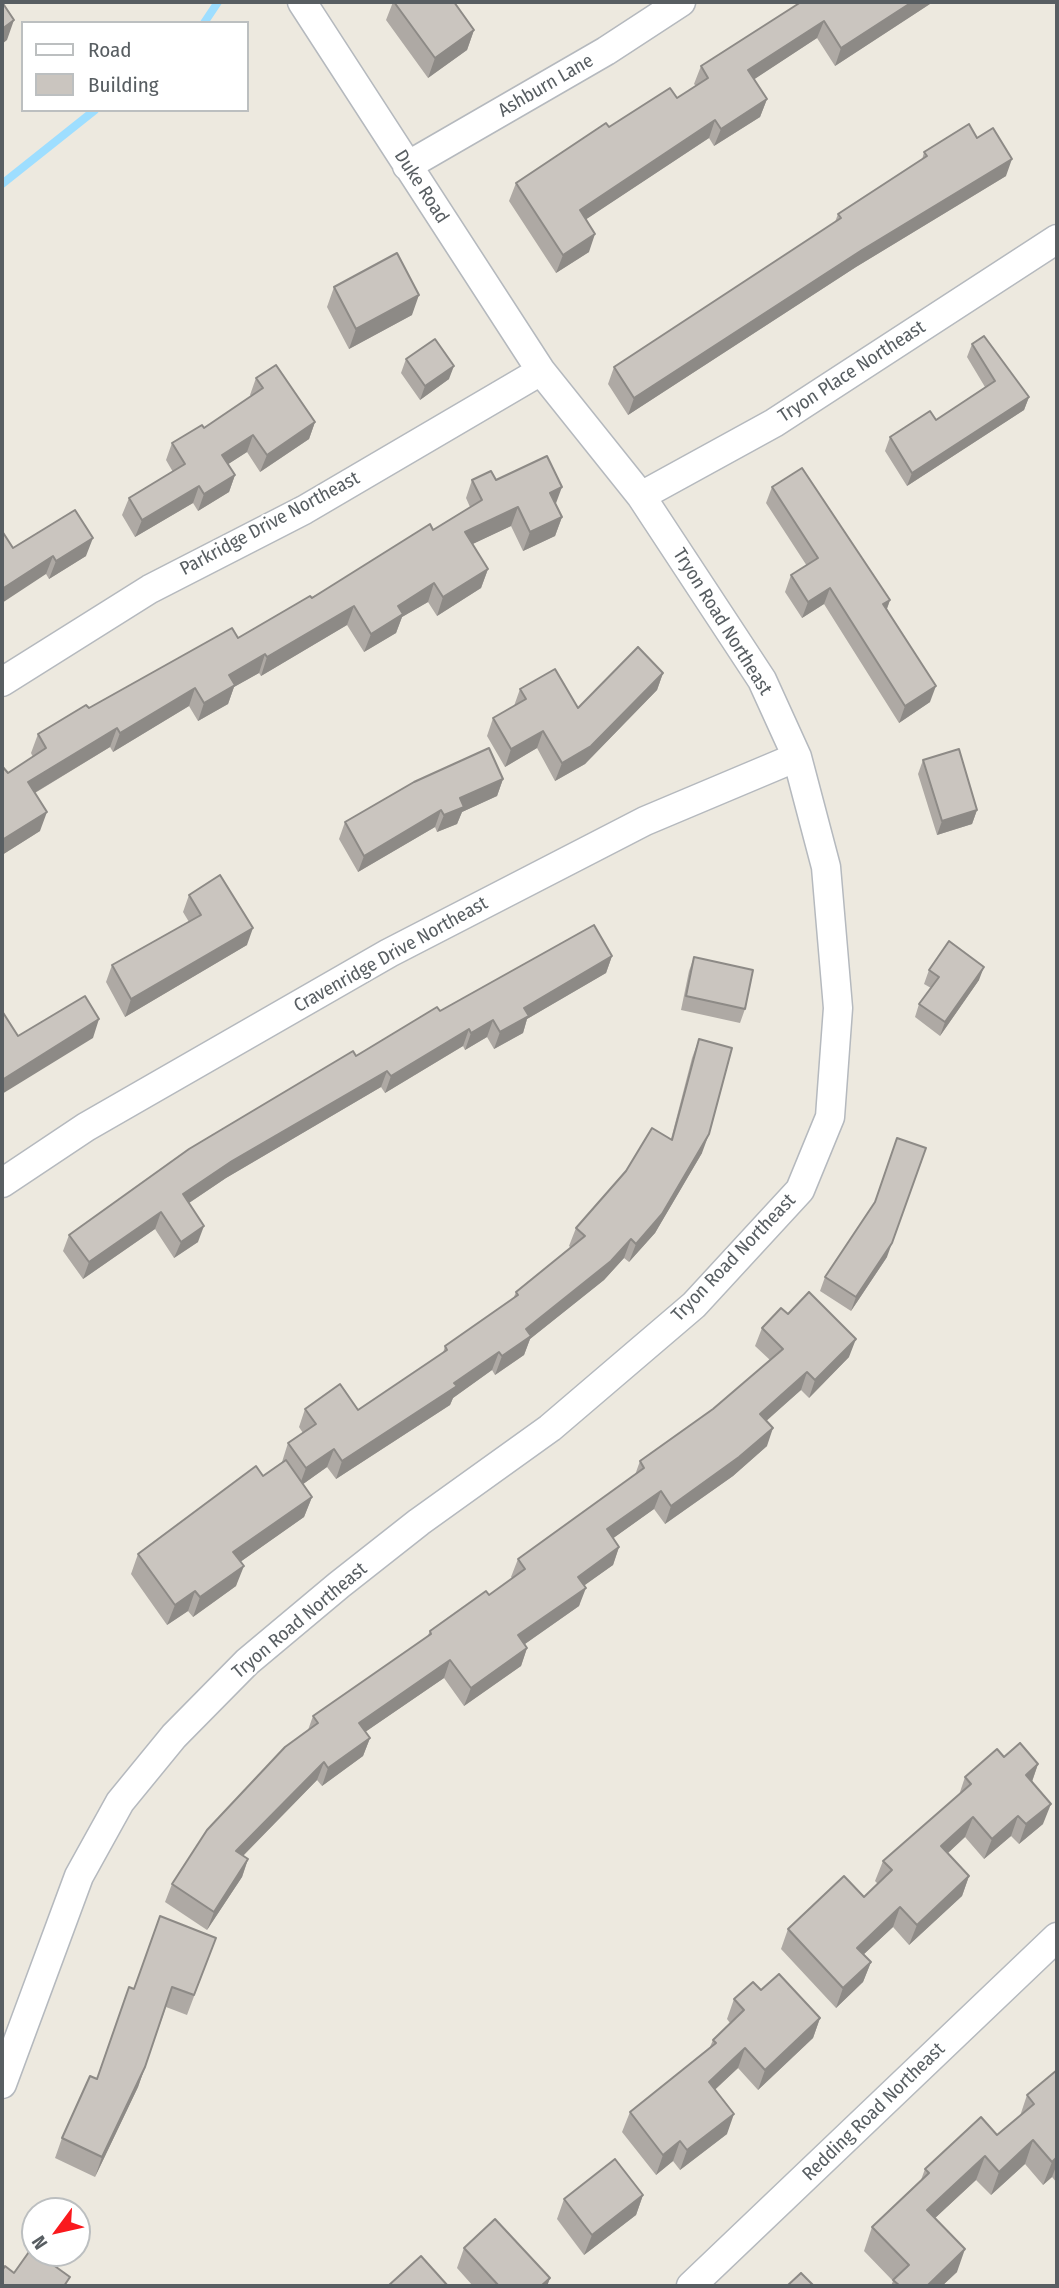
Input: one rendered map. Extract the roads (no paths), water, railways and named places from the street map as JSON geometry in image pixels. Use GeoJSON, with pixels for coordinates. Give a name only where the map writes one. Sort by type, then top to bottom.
{"type":"FeatureCollection","features":[{"type":"Feature","properties":{"kind":"street","name":"Duke Road"},"geometry":{"type":"LineString","coordinates":[[302,2],[541,371]]}},
{"type":"Feature","properties":{"kind":"street","name":"Ashburn Lane"},"geometry":{"type":"LineString","coordinates":[[407,166],[606,51],[681,2]]}},
{"type":"Feature","properties":{"kind":"street","name":"Tryon Place Northeast"},"geometry":{"type":"LineString","coordinates":[[641,496],[774,423],[1057,240]]}},
{"type":"Feature","properties":{"kind":"street","name":"Tryon Road Northeast"},"geometry":{"type":"LineString","coordinates":[[2,2084],[79,1876],[120,1802],[174,1736],[247,1662],[339,1585],[419,1522],[550,1428],[694,1305],[800,1190],[830,1117],[838,1007],[826,867],[797,757],[762,680],[641,496],[541,371]]}},
{"type":"Feature","properties":{"kind":"street","name":"Parkridge Drive Northeast"},"geometry":{"type":"LineString","coordinates":[[2,682],[150,589],[304,510],[541,371]]}},
{"type":"Feature","properties":{"kind":"street","name":"Cravenridge Drive Northeast"},"geometry":{"type":"LineString","coordinates":[[2,1183],[86,1126],[389,953],[645,821],[797,757]]}},
{"type":"Feature","properties":{"kind":"street","name":"Redding Road Northeast"},"geometry":{"type":"LineString","coordinates":[[691,2286],[1057,1937]]}},
{"type":"Feature","properties":{"kind":"waterway"},"geometry":{"type":"LineString","coordinates":[[205,21],[218,2]]}},
{"type":"Feature","properties":{"kind":"waterway"},"geometry":{"type":"LineString","coordinates":[[2,184],[92,112]]}}]}
